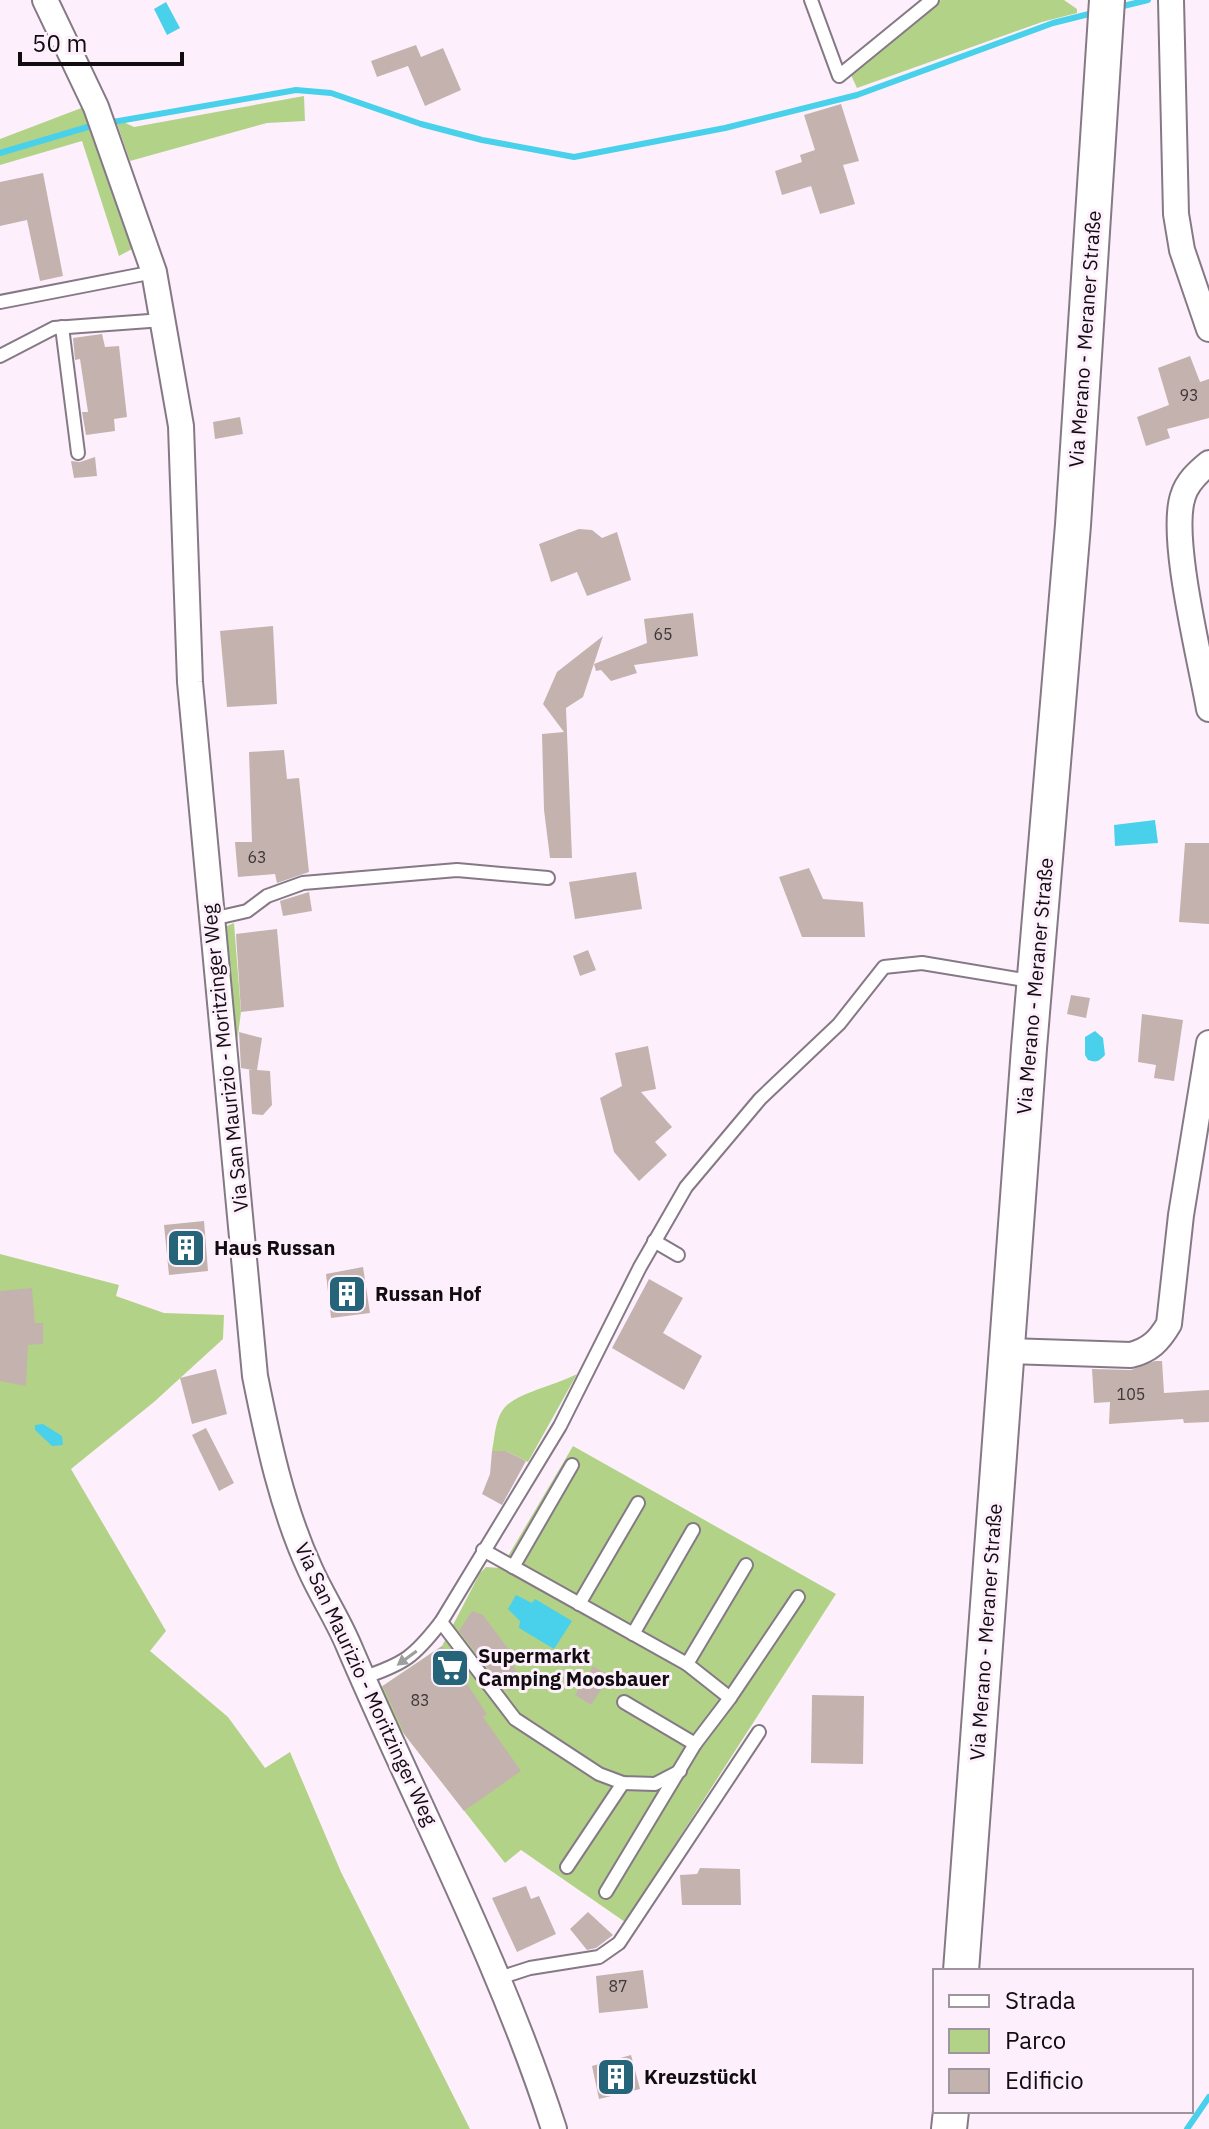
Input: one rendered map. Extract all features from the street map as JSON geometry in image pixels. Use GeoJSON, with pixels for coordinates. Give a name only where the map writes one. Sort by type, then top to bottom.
{"type":"FeatureCollection","features":[{"type":"Feature","properties":{"kind":"main road","name":"Via Merano - Meraner Straße"},"geometry":{"type":"LineString","coordinates":[[961,1969],[1007,1351],[1027,980],[1073,525],[1107,9]]}},
{"type":"Feature","properties":{"kind":"street","name":"Via San Maurizio - Moritzinger Weg"},"geometry":{"type":"LineString","coordinates":[[45,0],[96,107],[154,272],[181,426],[190,682],[255,1376],[268,1443],[309,1567],[477,1926],[554,2129]]}},
{"type":"Feature","properties":{"kind":"street"},"geometry":{"type":"LineString","coordinates":[[1171,2],[1176,214],[1182,250],[1209,329]]}},
{"type":"Feature","properties":{"kind":"street"},"geometry":{"type":"LineString","coordinates":[[1209,463],[1195,475],[1183,497],[1179,532],[1209,709]]}},
{"type":"Feature","properties":{"kind":"street"},"geometry":{"type":"LineString","coordinates":[[1007,1351],[1131,1355],[1146,1351],[1160,1339],[1169,1324],[1181,1215],[1209,1043]]}},
{"type":"Feature","properties":{"kind":"lane"},"geometry":{"type":"LineString","coordinates":[[811,0],[839,76],[932,0]]}},
{"type":"Feature","properties":{"kind":"lane"},"geometry":{"type":"LineString","coordinates":[[0,302],[154,272]]}},
{"type":"Feature","properties":{"kind":"lane"},"geometry":{"type":"LineString","coordinates":[[0,356],[54,328],[163,320]]}},
{"type":"Feature","properties":{"kind":"lane"},"geometry":{"type":"LineString","coordinates":[[62,327],[78,453]]}},
{"type":"Feature","properties":{"kind":"lane"},"geometry":{"type":"LineString","coordinates":[[212,919],[247,911],[267,896],[303,883],[457,870],[548,878]]}},
{"type":"Feature","properties":{"kind":"lane"},"geometry":{"type":"LineString","coordinates":[[362,1678],[398,1666],[419,1650],[441,1622],[560,1426],[654,1241],[686,1187],[760,1099],[839,1024],[884,967],[922,963],[1027,980]]}},
{"type":"Feature","properties":{"kind":"lane"},"geometry":{"type":"LineString","coordinates":[[654,1241],[678,1255]]}},
{"type":"Feature","properties":{"kind":"lane"},"geometry":{"type":"LineString","coordinates":[[513,1567],[572,1465]]}},
{"type":"Feature","properties":{"kind":"lane"},"geometry":{"type":"LineString","coordinates":[[579,1604],[638,1503]]}},
{"type":"Feature","properties":{"kind":"lane"},"geometry":{"type":"LineString","coordinates":[[633,1634],[693,1530]]}},
{"type":"Feature","properties":{"kind":"lane"},"geometry":{"type":"LineString","coordinates":[[483,1550],[687,1664],[730,1698]]}},
{"type":"Feature","properties":{"kind":"lane"},"geometry":{"type":"LineString","coordinates":[[687,1664],[746,1565]]}},
{"type":"Feature","properties":{"kind":"lane"},"geometry":{"type":"LineString","coordinates":[[606,1892],[695,1744],[798,1597]]}},
{"type":"Feature","properties":{"kind":"lane"},"geometry":{"type":"LineString","coordinates":[[441,1622],[515,1719],[599,1774],[623,1783],[655,1784],[681,1770]]}},
{"type":"Feature","properties":{"kind":"lane"},"geometry":{"type":"LineString","coordinates":[[624,1702],[695,1744]]}},
{"type":"Feature","properties":{"kind":"lane"},"geometry":{"type":"LineString","coordinates":[[499,1978],[530,1968],[599,1957],[619,1943],[759,1732]]}},
{"type":"Feature","properties":{"kind":"lane"},"geometry":{"type":"LineString","coordinates":[[567,1867],[623,1783]]}},
{"type":"Feature","properties":{"kind":"green space"},"geometry":{"type":"Polygon","coordinates":[[[941,0],[1064,0],[1077,9],[1077,13],[1042,22],[857,88],[851,75],[941,0]]]}},
{"type":"Feature","properties":{"kind":"green space"},"geometry":{"type":"Polygon","coordinates":[[[304,96],[305,121],[267,123],[130,161],[115,118],[134,127],[304,96]]]}},
{"type":"Feature","properties":{"kind":"green space"},"geometry":{"type":"Polygon","coordinates":[[[84,107],[132,249],[119,256],[82,141],[0,165],[0,139],[84,107]]]}},
{"type":"Feature","properties":{"kind":"green space"},"geometry":{"type":"Polygon","coordinates":[[[234,923],[241,1012],[234,1066],[224,933],[227,926],[234,923]]]}},
{"type":"Feature","properties":{"kind":"green space"},"geometry":{"type":"Polygon","coordinates":[[[0,1254],[119,1285],[116,1296],[164,1313],[224,1315],[223,1339],[154,1402],[71,1469],[166,1631],[150,1651],[228,1717],[265,1768],[290,1752],[341,1872],[470,2129],[0,2129],[0,1254]]]}},
{"type":"Feature","properties":{"kind":"green space"},"geometry":{"type":"Polygon","coordinates":[[[577,1374],[528,1462],[506,1451],[492,1451],[497,1422],[505,1407],[519,1397],[577,1374]]]}},
{"type":"Feature","properties":{"kind":"green space"},"geometry":{"type":"Polygon","coordinates":[[[573,1446],[836,1594],[625,1922],[521,1850],[505,1863],[372,1693],[442,1646],[480,1573],[486,1567],[501,1568],[573,1446]]]}},
{"type":"Feature","properties":{"kind":"water"},"geometry":{"type":"Polygon","coordinates":[[[166,2],[180,28],[167,35],[154,9],[166,2]]]}},
{"type":"Feature","properties":{"kind":"water"},"geometry":{"type":"Polygon","coordinates":[[[1155,820],[1158,843],[1115,846],[1114,825],[1155,820]]]}},
{"type":"Feature","properties":{"kind":"water"},"geometry":{"type":"Polygon","coordinates":[[[1095,1031],[1103,1038],[1105,1055],[1094,1061],[1088,1060],[1085,1055],[1085,1037],[1095,1031]]]}},
{"type":"Feature","properties":{"kind":"water"},"geometry":{"type":"Polygon","coordinates":[[[43,1424],[62,1436],[63,1445],[52,1446],[35,1430],[35,1425],[43,1424]]]}},
{"type":"Feature","properties":{"kind":"water"},"geometry":{"type":"Polygon","coordinates":[[[516,1595],[532,1603],[535,1599],[572,1621],[554,1649],[519,1628],[520,1621],[508,1609],[516,1595]]]}},
{"type":"Feature","properties":{"kind":"building"},"geometry":{"type":"Polygon","coordinates":[[[416,45],[421,57],[443,48],[461,90],[425,106],[408,66],[377,77],[371,61],[416,45]]]}},
{"type":"Feature","properties":{"kind":"building"},"geometry":{"type":"Polygon","coordinates":[[[841,104],[859,161],[843,165],[855,204],[820,214],[811,186],[782,195],[775,171],[802,162],[800,155],[815,150],[804,115],[841,104]]]}},
{"type":"Feature","properties":{"kind":"building"},"geometry":{"type":"Polygon","coordinates":[[[43,173],[63,276],[40,281],[27,220],[0,226],[0,182],[43,173]]]}},
{"type":"Feature","properties":{"kind":"building"},"geometry":{"type":"Polygon","coordinates":[[[102,334],[105,347],[119,346],[127,417],[114,419],[115,431],[86,435],[82,412],[88,412],[80,359],[75,360],[73,338],[102,334]]]}},
{"type":"Feature","properties":{"kind":"building"},"geometry":{"type":"Polygon","coordinates":[[[1190,356],[1200,382],[1209,379],[1209,418],[1167,429],[1170,438],[1146,446],[1137,417],[1169,405],[1158,368],[1190,356]]]}},
{"type":"Feature","properties":{"kind":"building"},"geometry":{"type":"Polygon","coordinates":[[[240,417],[243,434],[215,439],[213,422],[240,417]]]}},
{"type":"Feature","properties":{"kind":"building"},"geometry":{"type":"Polygon","coordinates":[[[95,457],[97,476],[74,478],[71,461],[80,462],[95,457]]]}},
{"type":"Feature","properties":{"kind":"building"},"geometry":{"type":"Polygon","coordinates":[[[579,529],[592,530],[602,538],[617,532],[631,580],[587,596],[577,572],[551,582],[539,544],[579,529]]]}},
{"type":"Feature","properties":{"kind":"building"},"geometry":{"type":"Polygon","coordinates":[[[693,613],[698,656],[634,665],[637,673],[611,681],[601,670],[596,671],[594,664],[647,643],[644,619],[693,613]]]}},
{"type":"Feature","properties":{"kind":"building"},"geometry":{"type":"Polygon","coordinates":[[[273,626],[277,704],[227,707],[220,631],[273,626]]]}},
{"type":"Feature","properties":{"kind":"building"},"geometry":{"type":"Polygon","coordinates":[[[603,636],[583,697],[566,708],[572,858],[550,858],[544,810],[542,734],[564,732],[543,704],[557,672],[603,636]]]}},
{"type":"Feature","properties":{"kind":"building"},"geometry":{"type":"Polygon","coordinates":[[[284,750],[287,779],[299,778],[309,872],[277,883],[275,874],[238,877],[235,842],[252,842],[249,752],[284,750]]]}},
{"type":"Feature","properties":{"kind":"building"},"geometry":{"type":"Polygon","coordinates":[[[1185,843],[1209,843],[1209,924],[1179,922],[1185,843]]]}},
{"type":"Feature","properties":{"kind":"building"},"geometry":{"type":"Polygon","coordinates":[[[809,868],[823,899],[863,902],[865,937],[802,937],[779,877],[809,868]]]}},
{"type":"Feature","properties":{"kind":"building"},"geometry":{"type":"Polygon","coordinates":[[[636,872],[642,909],[575,919],[569,882],[636,872]]]}},
{"type":"Feature","properties":{"kind":"building"},"geometry":{"type":"Polygon","coordinates":[[[309,892],[312,911],[283,916],[280,901],[309,892]]]}},
{"type":"Feature","properties":{"kind":"building"},"geometry":{"type":"Polygon","coordinates":[[[277,929],[284,1007],[241,1012],[236,934],[277,929]]]}},
{"type":"Feature","properties":{"kind":"building"},"geometry":{"type":"Polygon","coordinates":[[[588,950],[596,970],[580,976],[573,956],[588,950]]]}},
{"type":"Feature","properties":{"kind":"building"},"geometry":{"type":"Polygon","coordinates":[[[1071,995],[1090,998],[1086,1018],[1067,1014],[1071,995]]]}},
{"type":"Feature","properties":{"kind":"building"},"geometry":{"type":"Polygon","coordinates":[[[1142,1014],[1183,1020],[1174,1081],[1154,1078],[1156,1065],[1138,1062],[1142,1014]]]}},
{"type":"Feature","properties":{"kind":"building"},"geometry":{"type":"Polygon","coordinates":[[[239,1032],[262,1038],[257,1070],[270,1071],[272,1105],[263,1115],[252,1114],[249,1070],[252,1070],[241,1068],[239,1032]]]}},
{"type":"Feature","properties":{"kind":"building"},"geometry":{"type":"Polygon","coordinates":[[[648,1046],[656,1089],[641,1092],[672,1127],[655,1142],[667,1155],[639,1181],[614,1152],[600,1098],[622,1086],[615,1053],[648,1046]]]}},
{"type":"Feature","properties":{"kind":"building","name":"Haus Russan"},"geometry":{"type":"Polygon","coordinates":[[[204,1221],[208,1271],[169,1275],[164,1225],[204,1221]]]}},
{"type":"Feature","properties":{"kind":"building","name":"Russan Hof"},"geometry":{"type":"Polygon","coordinates":[[[363,1267],[370,1313],[331,1318],[326,1274],[363,1267]]]}},
{"type":"Feature","properties":{"kind":"building"},"geometry":{"type":"Polygon","coordinates":[[[649,1279],[683,1298],[663,1333],[702,1356],[684,1390],[612,1348],[649,1279]]]}},
{"type":"Feature","properties":{"kind":"building"},"geometry":{"type":"Polygon","coordinates":[[[32,1288],[35,1323],[43,1323],[43,1344],[28,1345],[26,1386],[0,1381],[0,1291],[32,1288]]]}},
{"type":"Feature","properties":{"kind":"building"},"geometry":{"type":"Polygon","coordinates":[[[1162,1361],[1164,1393],[1209,1390],[1209,1422],[1184,1423],[1183,1419],[1109,1424],[1110,1402],[1094,1403],[1092,1369],[1131,1370],[1162,1361]]]}},
{"type":"Feature","properties":{"kind":"building"},"geometry":{"type":"Polygon","coordinates":[[[216,1369],[227,1414],[192,1424],[180,1378],[216,1369]]]}},
{"type":"Feature","properties":{"kind":"building"},"geometry":{"type":"Polygon","coordinates":[[[206,1428],[234,1483],[219,1491],[192,1435],[206,1428]]]}},
{"type":"Feature","properties":{"kind":"building"},"geometry":{"type":"Polygon","coordinates":[[[492,1451],[506,1451],[526,1461],[502,1505],[482,1494],[490,1474],[492,1451]]]}},
{"type":"Feature","properties":{"kind":"building"},"geometry":{"type":"Polygon","coordinates":[[[472,1611],[483,1615],[516,1659],[511,1663],[523,1680],[509,1691],[459,1631],[472,1611]]]}},
{"type":"Feature","properties":{"kind":"building"},"geometry":{"type":"Polygon","coordinates":[[[442,1646],[487,1714],[483,1717],[521,1771],[464,1811],[405,1735],[383,1686],[442,1646]]]}},
{"type":"Feature","properties":{"kind":"building"},"geometry":{"type":"Polygon","coordinates":[[[593,1666],[610,1676],[591,1705],[575,1695],[593,1666]]]}},
{"type":"Feature","properties":{"kind":"building"},"geometry":{"type":"Polygon","coordinates":[[[812,1695],[864,1696],[863,1764],[811,1763],[812,1695]]]}},
{"type":"Feature","properties":{"kind":"building"},"geometry":{"type":"Polygon","coordinates":[[[700,1868],[740,1869],[741,1905],[682,1905],[680,1875],[697,1874],[700,1868]]]}},
{"type":"Feature","properties":{"kind":"building"},"geometry":{"type":"Polygon","coordinates":[[[526,1886],[531,1899],[539,1896],[556,1934],[517,1952],[492,1898],[526,1886]]]}},
{"type":"Feature","properties":{"kind":"building"},"geometry":{"type":"Polygon","coordinates":[[[588,1912],[613,1935],[596,1948],[587,1950],[570,1929],[588,1912]]]}},
{"type":"Feature","properties":{"kind":"building"},"geometry":{"type":"Polygon","coordinates":[[[643,1970],[648,2008],[599,2013],[596,1976],[643,1970]]]}},
{"type":"Feature","properties":{"kind":"building","name":"Kreuzstückl"},"geometry":{"type":"Polygon","coordinates":[[[631,2055],[640,2089],[599,2099],[592,2066],[631,2055]]]}},
{"type":"Feature","properties":{"kind":"waterway"},"geometry":{"type":"LineString","coordinates":[[1119,7],[1148,0]]}},
{"type":"Feature","properties":{"kind":"waterway"},"geometry":{"type":"LineString","coordinates":[[113,122],[296,90],[331,93],[421,124],[482,140],[574,157],[725,128],[857,95],[1053,23],[1097,12]]}},
{"type":"Feature","properties":{"kind":"waterway"},"geometry":{"type":"LineString","coordinates":[[0,153],[91,126]]}},
{"type":"Feature","properties":{"kind":"waterway"},"geometry":{"type":"LineString","coordinates":[[1187,2129],[1209,2097]]}},
{"type":"Feature","properties":{"kind":"place","name":"Haus Russan"},"geometry":{"type":"Point","coordinates":[186,1248]}},
{"type":"Feature","properties":{"kind":"place","name":"Russan Hof"},"geometry":{"type":"Point","coordinates":[347,1294]}},
{"type":"Feature","properties":{"kind":"place","name":"Supermarkt Camping Moosbauer"},"geometry":{"type":"Point","coordinates":[450,1668]}},
{"type":"Feature","properties":{"kind":"place","name":"Kreuzstückl"},"geometry":{"type":"Point","coordinates":[616,2077]}}]}
